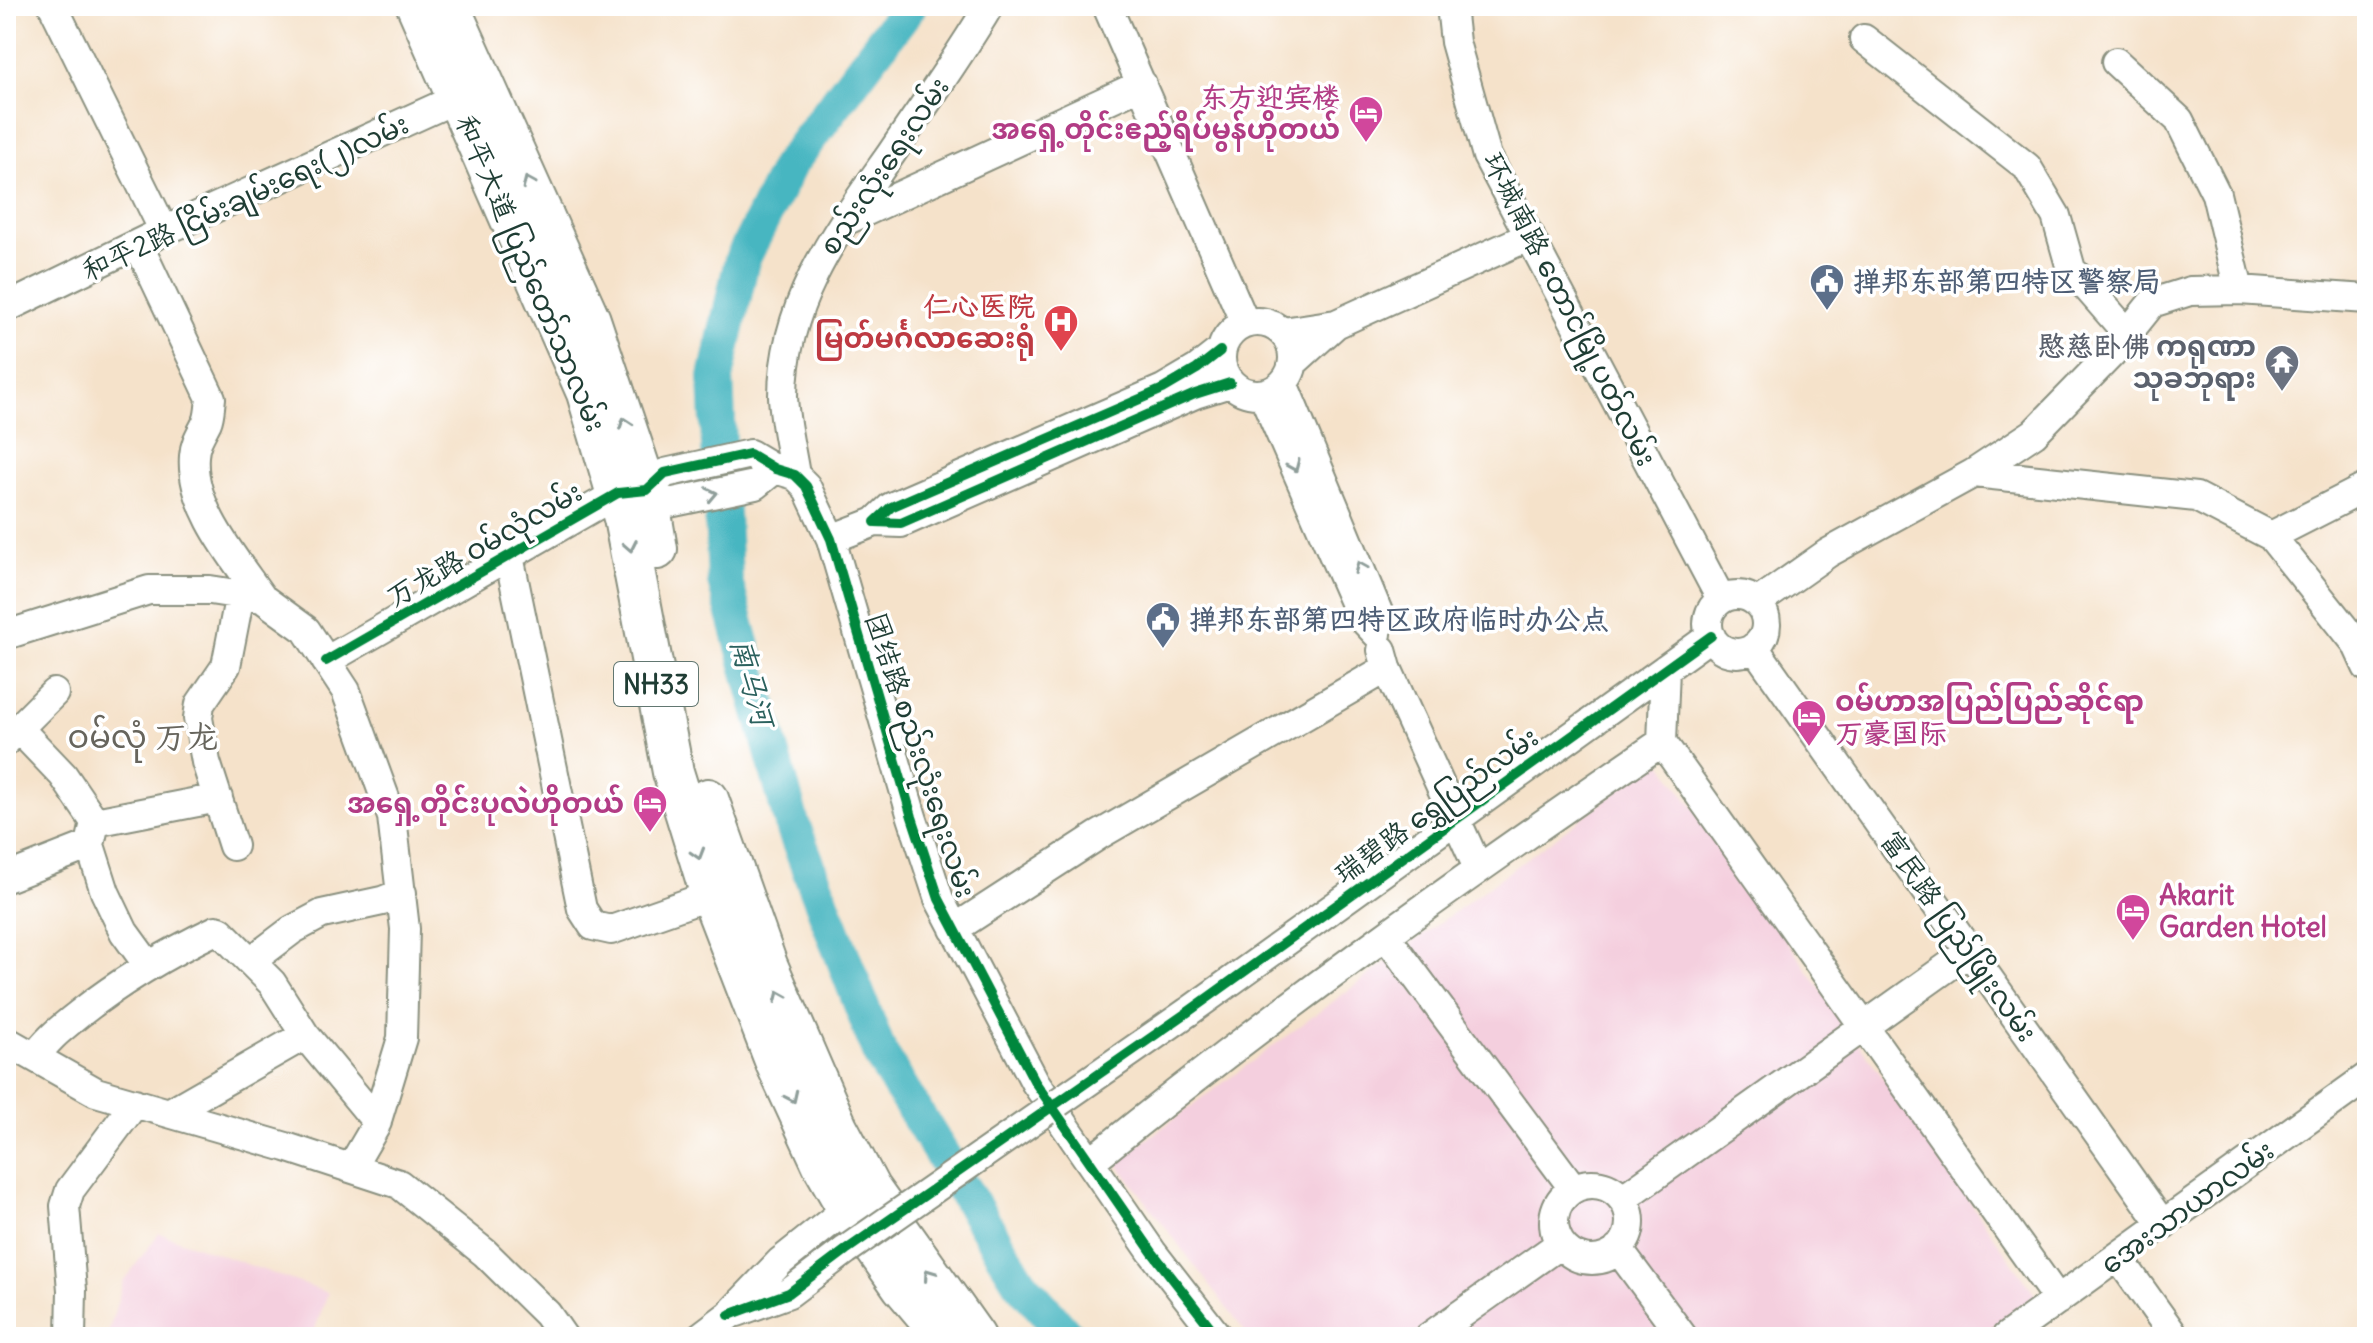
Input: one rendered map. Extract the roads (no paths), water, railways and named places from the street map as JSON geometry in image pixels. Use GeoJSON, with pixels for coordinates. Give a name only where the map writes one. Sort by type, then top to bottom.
{"type":"FeatureCollection","features":[{"type":"Feature","properties":{"kind":"highway","name":"和平大道 ပြည်တော်သာလမ်း"},"geometry":{"type":"LineString","coordinates":[[417,6],[471,92],[590,320],[650,490],[698,771],[767,965],[837,1127],[859,1199],[902,1286],[945,1337]]}},
{"type":"Feature","properties":{"kind":"highway","name":"和平大道 ပြည်တော်သာလမ်း"},"geometry":{"type":"LineString","coordinates":[[449,6],[471,92]]}},
{"type":"Feature","properties":{"kind":"highway","name":"和平大道 ပြည်တော်သာလမ်း"},"geometry":{"type":"LineString","coordinates":[[650,490],[673,772],[711,895],[776,1063],[825,1169],[859,1199],[975,1337]]}},
{"type":"Feature","properties":{"kind":"street"},"geometry":{"type":"LineString","coordinates":[[53,6],[164,231]]}},
{"type":"Feature","properties":{"kind":"street","name":"စည်းလုံးရေးလမ်း"},"geometry":{"type":"LineString","coordinates":[[775,476],[791,332],[800,303],[820,260],[843,222],[989,6]]}},
{"type":"Feature","properties":{"kind":"street"},"geometry":{"type":"LineString","coordinates":[[1107,6],[1245,323]]}},
{"type":"Feature","properties":{"kind":"street","name":"环城南路 တောင်မြို့ပတ်လမ်း"},"geometry":{"type":"LineString","coordinates":[[1451,6],[1455,42],[1487,156],[1721,599]]}},
{"type":"Feature","properties":{"kind":"street"},"geometry":{"type":"LineString","coordinates":[[1864,39],[2027,167],[2056,216],[2071,269],[2127,333]]}},
{"type":"Feature","properties":{"kind":"street"},"geometry":{"type":"LineString","coordinates":[[2116,62],[2179,120],[2216,194],[2239,290]]}},
{"type":"Feature","properties":{"kind":"street"},"geometry":{"type":"LineString","coordinates":[[843,222],[1142,84]]}},
{"type":"Feature","properties":{"kind":"street","name":"和平2路 ငြိမ်းချမ်းရေး(၂)လမ်း"},"geometry":{"type":"LineString","coordinates":[[6,308],[164,231],[471,92]]}},
{"type":"Feature","properties":{"kind":"street"},"geometry":{"type":"LineString","coordinates":[[1283,332],[1336,324],[1530,236]]}},
{"type":"Feature","properties":{"kind":"street"},"geometry":{"type":"LineString","coordinates":[[138,244],[211,398],[208,420],[198,435],[194,458],[199,492],[214,530],[251,596],[226,666],[200,704],[198,718],[206,762],[233,846]]}},
{"type":"Feature","properties":{"kind":"street"},"geometry":{"type":"LineString","coordinates":[[1757,603],[1828,553],[1974,473],[2034,433],[2095,371],[2152,303],[2190,291],[2239,290],[2367,299]]}},
{"type":"Feature","properties":{"kind":"street"},"geometry":{"type":"LineString","coordinates":[[1336,324],[1280,380],[1251,394],[1230,383],[1220,364],[1220,351],[1225,338],[1245,323],[1266,322],[1283,332],[1293,350],[1280,380],[1360,616],[1377,634],[1387,668],[1478,868]]}},
{"type":"Feature","properties":{"kind":"street"},"geometry":{"type":"LineString","coordinates":[[831,539],[875,522],[891,507],[1163,389],[1220,351]]}},
{"type":"Feature","properties":{"kind":"street"},"geometry":{"type":"LineString","coordinates":[[875,522],[901,523],[1195,394],[1230,383]]}},
{"type":"Feature","properties":{"kind":"street"},"geometry":{"type":"LineString","coordinates":[[650,490],[750,454],[775,476]]}},
{"type":"Feature","properties":{"kind":"street"},"geometry":{"type":"LineString","coordinates":[[1974,473],[2196,497],[2271,536],[2356,643],[2367,667]]}},
{"type":"Feature","properties":{"kind":"street"},"geometry":{"type":"LineString","coordinates":[[650,490],[775,476]]}},
{"type":"Feature","properties":{"kind":"street","name":"团结路 စည်းလုံးရေးလမ်း"},"geometry":{"type":"LineString","coordinates":[[775,476],[806,486],[831,539],[912,817],[939,899],[954,929],[1035,1082],[1152,1252],[1218,1337]]}},
{"type":"Feature","properties":{"kind":"street"},"geometry":{"type":"LineString","coordinates":[[2271,536],[2367,487]]}},
{"type":"Feature","properties":{"kind":"street","name":"万龙路 ဝမ်လုံလမ်း"},"geometry":{"type":"LineString","coordinates":[[326,661],[509,556],[650,490]]}},
{"type":"Feature","properties":{"kind":"street"},"geometry":{"type":"LineString","coordinates":[[509,556],[582,909],[593,926],[611,930],[711,895]]}},
{"type":"Feature","properties":{"kind":"street"},"geometry":{"type":"LineString","coordinates":[[6,635],[149,590],[210,590],[251,596],[306,630],[346,691],[392,817],[405,929],[402,1038],[377,1122],[351,1168]]}},
{"type":"Feature","properties":{"kind":"street"},"geometry":{"type":"LineString","coordinates":[[1740,595],[1757,603],[1766,625],[1754,647],[1747,651],[1722,648],[1711,636],[1709,628],[1711,612],[1721,599],[1740,595]]}},
{"type":"Feature","properties":{"kind":"street","name":"瑞碧路 ရွှေပြည်လမ်း"},"geometry":{"type":"LineString","coordinates":[[729,1315],[789,1293],[1188,1012],[1711,636]]}},
{"type":"Feature","properties":{"kind":"street","name":"富民路 ပြည်ဖြိုးလမ်း"},"geometry":{"type":"LineString","coordinates":[[1754,647],[2163,1225]]}},
{"type":"Feature","properties":{"kind":"street"},"geometry":{"type":"LineString","coordinates":[[954,929],[1099,835],[1387,668]]}},
{"type":"Feature","properties":{"kind":"street"},"geometry":{"type":"LineString","coordinates":[[1665,669],[1662,742],[2058,1300]]}},
{"type":"Feature","properties":{"kind":"street"},"geometry":{"type":"LineString","coordinates":[[54,693],[12,735],[63,775],[93,834],[114,914],[148,965]]}},
{"type":"Feature","properties":{"kind":"street"},"geometry":{"type":"LineString","coordinates":[[1091,1161],[1176,1092],[1478,868],[1662,742]]}},
{"type":"Feature","properties":{"kind":"street"},"geometry":{"type":"LineString","coordinates":[[6,878],[93,834],[218,798]]}},
{"type":"Feature","properties":{"kind":"street"},"geometry":{"type":"LineString","coordinates":[[251,961],[292,930],[322,914],[382,901],[402,893]]}},
{"type":"Feature","properties":{"kind":"street"},"geometry":{"type":"LineString","coordinates":[[35,1057],[46,1041],[116,985],[216,930],[272,983],[305,1035],[377,1122]]}},
{"type":"Feature","properties":{"kind":"street"},"geometry":{"type":"LineString","coordinates":[[1386,936],[1573,1188]]}},
{"type":"Feature","properties":{"kind":"street"},"geometry":{"type":"LineString","coordinates":[[1622,1199],[1970,951]]}},
{"type":"Feature","properties":{"kind":"street"},"geometry":{"type":"LineString","coordinates":[[169,1113],[305,1035]]}},
{"type":"Feature","properties":{"kind":"street"},"geometry":{"type":"LineString","coordinates":[[7,1044],[96,1092],[399,1184],[485,1253],[547,1314],[563,1337]]}},
{"type":"Feature","properties":{"kind":"street","name":"အေးသာယာလမ်း"},"geometry":{"type":"LineString","coordinates":[[2006,1337],[2367,1077]]}},
{"type":"Feature","properties":{"kind":"street"},"geometry":{"type":"LineString","coordinates":[[71,1337],[72,1290],[65,1206],[70,1190],[135,1103]]}},
{"type":"Feature","properties":{"kind":"street"},"geometry":{"type":"LineString","coordinates":[[1603,1185],[1622,1199],[1630,1222],[1628,1234],[1618,1249],[1603,1259],[1591,1260],[1568,1253],[1560,1244],[1554,1221],[1556,1209],[1561,1199],[1573,1188],[1603,1185]]}},
{"type":"Feature","properties":{"kind":"street"},"geometry":{"type":"LineString","coordinates":[[700,1337],[729,1315],[780,1262],[859,1199]]}},
{"type":"Feature","properties":{"kind":"street"},"geometry":{"type":"LineString","coordinates":[[1429,1337],[1560,1244]]}},
{"type":"Feature","properties":{"kind":"street"},"geometry":{"type":"LineString","coordinates":[[1618,1249],[1683,1337]]}},
{"type":"Feature","properties":{"kind":"street"},"geometry":{"type":"LineString","coordinates":[[2118,1257],[2175,1337]]}},
{"type":"Feature","properties":{"kind":"waterway","name":"南马河"},"geometry":{"type":"LineString","coordinates":[[909,6],[789,165],[742,260],[716,377],[725,581],[792,824],[880,1054],[1020,1282],[1068,1337]]}},
{"type":"Feature","properties":{"kind":"place","name":"东方迎宾楼 အရှေ့တိုင်းဧည့်ရိပ်မွန်ဟိုတယ်"},"geometry":{"type":"Point","coordinates":[1366,144]}},
{"type":"Feature","properties":{"kind":"place","name":"掸邦东部第四特区警察局"},"geometry":{"type":"Point","coordinates":[1827,312]}},
{"type":"Feature","properties":{"kind":"place","name":"仁心医院 မြတ်မင်္ဂလာဆေးရုံ"},"geometry":{"type":"Point","coordinates":[1061,353]}},
{"type":"Feature","properties":{"kind":"place","name":"愍慈卧佛 ကရုဏာ သုခဘုရား"},"geometry":{"type":"Point","coordinates":[2282,393]}},
{"type":"Feature","properties":{"kind":"place","name":"掸邦东部第四特区政府临时办公点"},"geometry":{"type":"Point","coordinates":[1163,650]}},
{"type":"Feature","properties":{"kind":"place","name":"ဝမ်ဟာအပြည်ပြည်ဆိုင်ရာ 万豪国际"},"geometry":{"type":"Point","coordinates":[1809,748]}},
{"type":"Feature","properties":{"kind":"place","name":"အရှေ့တိုင်းပုလဲဟိုတယ်"},"geometry":{"type":"Point","coordinates":[650,834]}},
{"type":"Feature","properties":{"kind":"place","name":"Akarit Garden Hotel"},"geometry":{"type":"Point","coordinates":[2133,942]}},
{"type":"Feature","properties":{"kind":"district","name":"ဝမ်လုံ 万龙"},"geometry":{"type":"Point","coordinates":[143,736]}}]}
